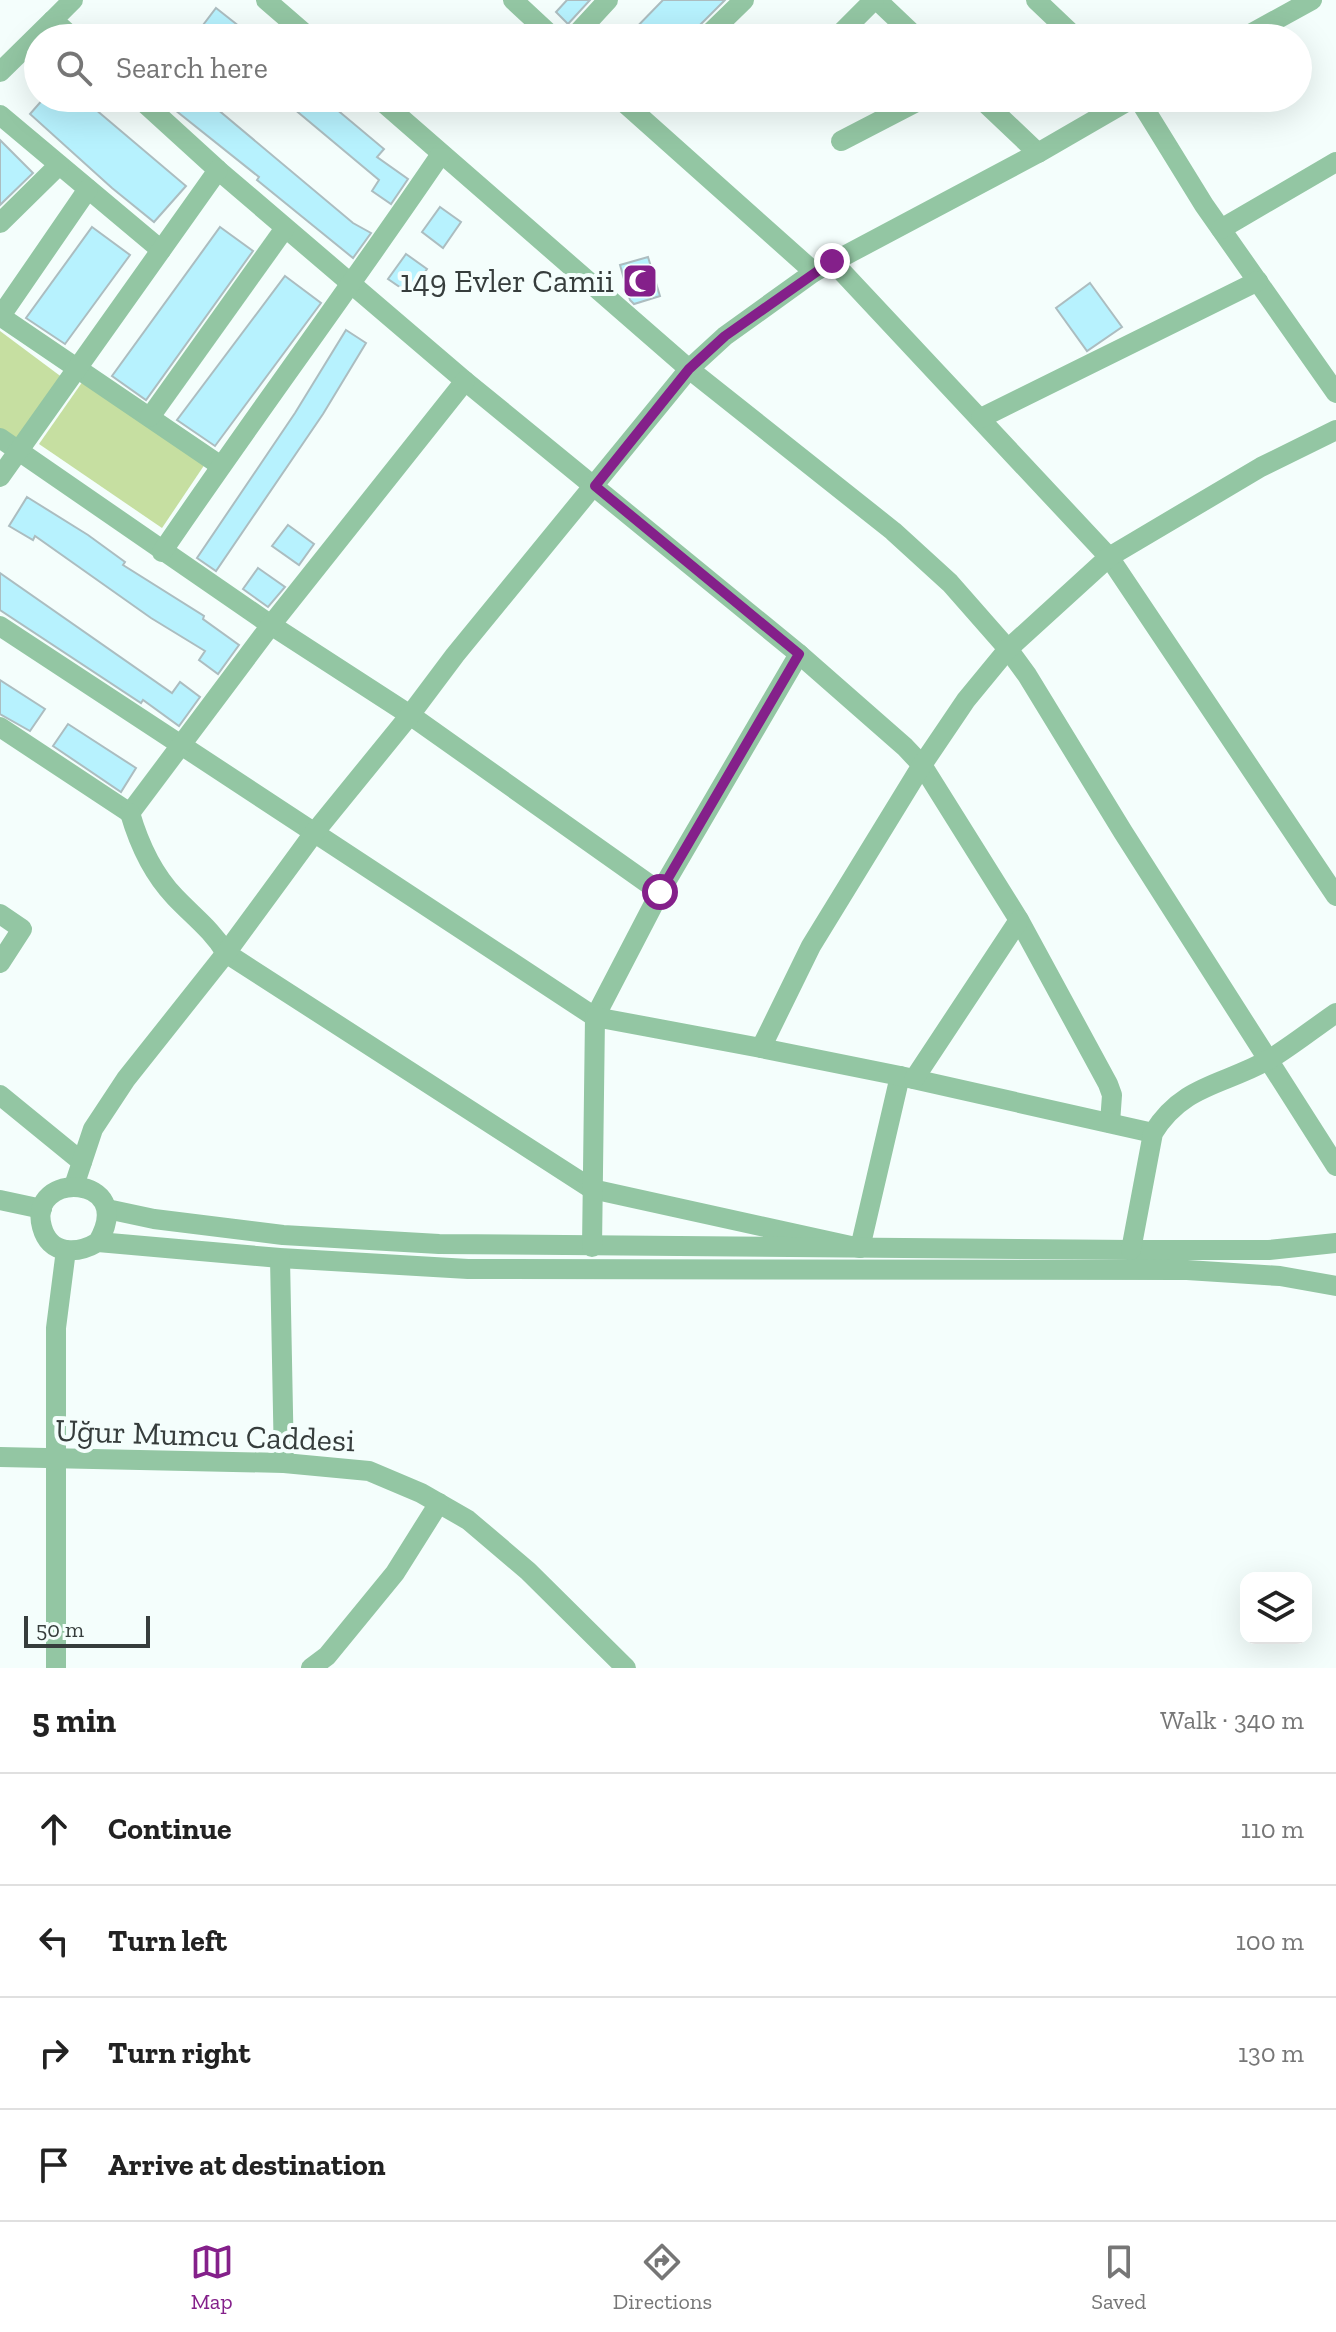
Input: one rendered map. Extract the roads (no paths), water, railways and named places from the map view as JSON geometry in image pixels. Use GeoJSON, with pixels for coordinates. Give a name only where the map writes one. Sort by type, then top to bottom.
{"type":"FeatureCollection","features":[{"type":"Feature","properties":{"kind":"street"},"geometry":{"type":"LineString","coordinates":[[49,24],[73,0]]}},
{"type":"Feature","properties":{"kind":"street"},"geometry":{"type":"LineString","coordinates":[[266,0],[294,24]]}},
{"type":"Feature","properties":{"kind":"street"},"geometry":{"type":"LineString","coordinates":[[513,0],[539,24]]}},
{"type":"Feature","properties":{"kind":"street"},"geometry":{"type":"LineString","coordinates":[[586,24],[608,0]]}},
{"type":"Feature","properties":{"kind":"street"},"geometry":{"type":"LineString","coordinates":[[719,24],[744,0]]}},
{"type":"Feature","properties":{"kind":"street"},"geometry":{"type":"LineString","coordinates":[[850,24],[875,0],[902,24]]}},
{"type":"Feature","properties":{"kind":"street"},"geometry":{"type":"LineString","coordinates":[[1036,0],[1061,24]]}},
{"type":"Feature","properties":{"kind":"street"},"geometry":{"type":"LineString","coordinates":[[1268,24],[1312,0]]}},
{"type":"Feature","properties":{"kind":"street"},"geometry":{"type":"LineString","coordinates":[[53,20],[57,24]]}},
{"type":"Feature","properties":{"kind":"street"},"geometry":{"type":"LineString","coordinates":[[0,72],[24,48]]}},
{"type":"Feature","properties":{"kind":"street"},"geometry":{"type":"LineString","coordinates":[[154,112],[465,381],[799,654],[922,765],[1019,920],[1108,1084],[1112,1095],[1110,1123]]}},
{"type":"Feature","properties":{"kind":"street"},"geometry":{"type":"LineString","coordinates":[[394,112],[689,369],[893,531],[950,583],[1008,649],[1336,1166]]}},
{"type":"Feature","properties":{"kind":"street"},"geometry":{"type":"LineString","coordinates":[[643,112],[814,272]]}},
{"type":"Feature","properties":{"kind":"street"},"geometry":{"type":"LineString","coordinates":[[841,141],[897,112]]}},
{"type":"Feature","properties":{"kind":"street"},"geometry":{"type":"LineString","coordinates":[[995,112],[1038,153]]}},
{"type":"Feature","properties":{"kind":"street"},"geometry":{"type":"LineString","coordinates":[[74,1186],[93,1129],[126,1079],[455,655],[689,369],[725,336],[832,261],[1111,112]]}},
{"type":"Feature","properties":{"kind":"street"},"geometry":{"type":"LineString","coordinates":[[1145,112],[1204,205],[1336,393]]}},
{"type":"Feature","properties":{"kind":"street"},"geometry":{"type":"LineString","coordinates":[[0,115],[161,250]]}},
{"type":"Feature","properties":{"kind":"street"},"geometry":{"type":"LineString","coordinates":[[162,552],[441,154]]}},
{"type":"Feature","properties":{"kind":"street"},"geometry":{"type":"LineString","coordinates":[[1221,229],[1336,162]]}},
{"type":"Feature","properties":{"kind":"street"},"geometry":{"type":"LineString","coordinates":[[0,223],[59,165]]}},
{"type":"Feature","properties":{"kind":"street"},"geometry":{"type":"LineString","coordinates":[[0,477],[218,170]]}},
{"type":"Feature","properties":{"kind":"street"},"geometry":{"type":"LineString","coordinates":[[88,189],[0,317],[221,466]]}},
{"type":"Feature","properties":{"kind":"street"},"geometry":{"type":"LineString","coordinates":[[150,417],[285,228]]}},
{"type":"Feature","properties":{"kind":"street"},"geometry":{"type":"LineString","coordinates":[[832,261],[1109,557],[1336,896]]}},
{"type":"Feature","properties":{"kind":"street"},"geometry":{"type":"LineString","coordinates":[[981,418],[1258,281]]}},
{"type":"Feature","properties":{"kind":"street"},"geometry":{"type":"LineString","coordinates":[[130,813],[271,625],[465,381]]}},
{"type":"Feature","properties":{"kind":"street"},"geometry":{"type":"LineString","coordinates":[[761,1048],[811,946],[922,765],[966,700],[1008,649],[1109,557],[1261,467],[1336,430]]}},
{"type":"Feature","properties":{"kind":"street"},"geometry":{"type":"LineString","coordinates":[[0,438],[162,552],[410,715],[660,892]]}},
{"type":"Feature","properties":{"kind":"street"},"geometry":{"type":"LineString","coordinates":[[0,626],[595,1017],[907,1077],[1153,1133]]}},
{"type":"Feature","properties":{"kind":"street"},"geometry":{"type":"LineString","coordinates":[[592,1247],[595,1017],[660,892],[799,654]]}},
{"type":"Feature","properties":{"kind":"street"},"geometry":{"type":"LineString","coordinates":[[0,727],[130,813],[142,849],[162,882],[214,933],[226,953],[592,1189],[860,1248]]}},
{"type":"Feature","properties":{"kind":"street"},"geometry":{"type":"LineString","coordinates":[[0,914],[22,929],[0,963]]}},
{"type":"Feature","properties":{"kind":"street"},"geometry":{"type":"LineString","coordinates":[[860,1248],[907,1077],[1019,920]]}},
{"type":"Feature","properties":{"kind":"street"},"geometry":{"type":"LineString","coordinates":[[1131,1250],[1153,1133],[1168,1111],[1186,1097],[1269,1059],[1336,1013]]}},
{"type":"Feature","properties":{"kind":"street"},"geometry":{"type":"LineString","coordinates":[[0,1095],[82,1162]]}},
{"type":"Feature","properties":{"kind":"street"},"geometry":{"type":"LineString","coordinates":[[66,1186],[74,1186],[83,1186],[98,1194],[107,1209],[107,1227],[98,1242],[83,1250],[66,1250],[51,1242],[42,1227],[42,1209],[51,1194],[66,1186]]}},
{"type":"Feature","properties":{"kind":"street"},"geometry":{"type":"LineString","coordinates":[[0,1200],[42,1209]]}},
{"type":"Feature","properties":{"kind":"street"},"geometry":{"type":"LineString","coordinates":[[107,1209],[154,1219],[283,1235],[439,1244],[1269,1250],[1336,1243]]}},
{"type":"Feature","properties":{"kind":"street"},"geometry":{"type":"LineString","coordinates":[[98,1242],[280,1258],[483,1269],[1187,1270],[1280,1276],[1336,1286]]}},
{"type":"Feature","properties":{"kind":"street"},"geometry":{"type":"LineString","coordinates":[[56,1668],[56,1328],[66,1250]]}},
{"type":"Feature","properties":{"kind":"street"},"geometry":{"type":"LineString","coordinates":[[280,1258],[284,1463]]}},
{"type":"Feature","properties":{"kind":"street","name":"Uğur Mumcu Caddesi"},"geometry":{"type":"LineString","coordinates":[[0,1457],[284,1463],[369,1471],[421,1493],[468,1520],[528,1571],[626,1668]]}},
{"type":"Feature","properties":{"kind":"street"},"geometry":{"type":"LineString","coordinates":[[311,1668],[327,1656],[395,1573],[439,1503]]}},
{"type":"Feature","properties":{"kind":"place","name":"149 Evler Camii"},"geometry":{"type":"Point","coordinates":[640,281]}}]}
